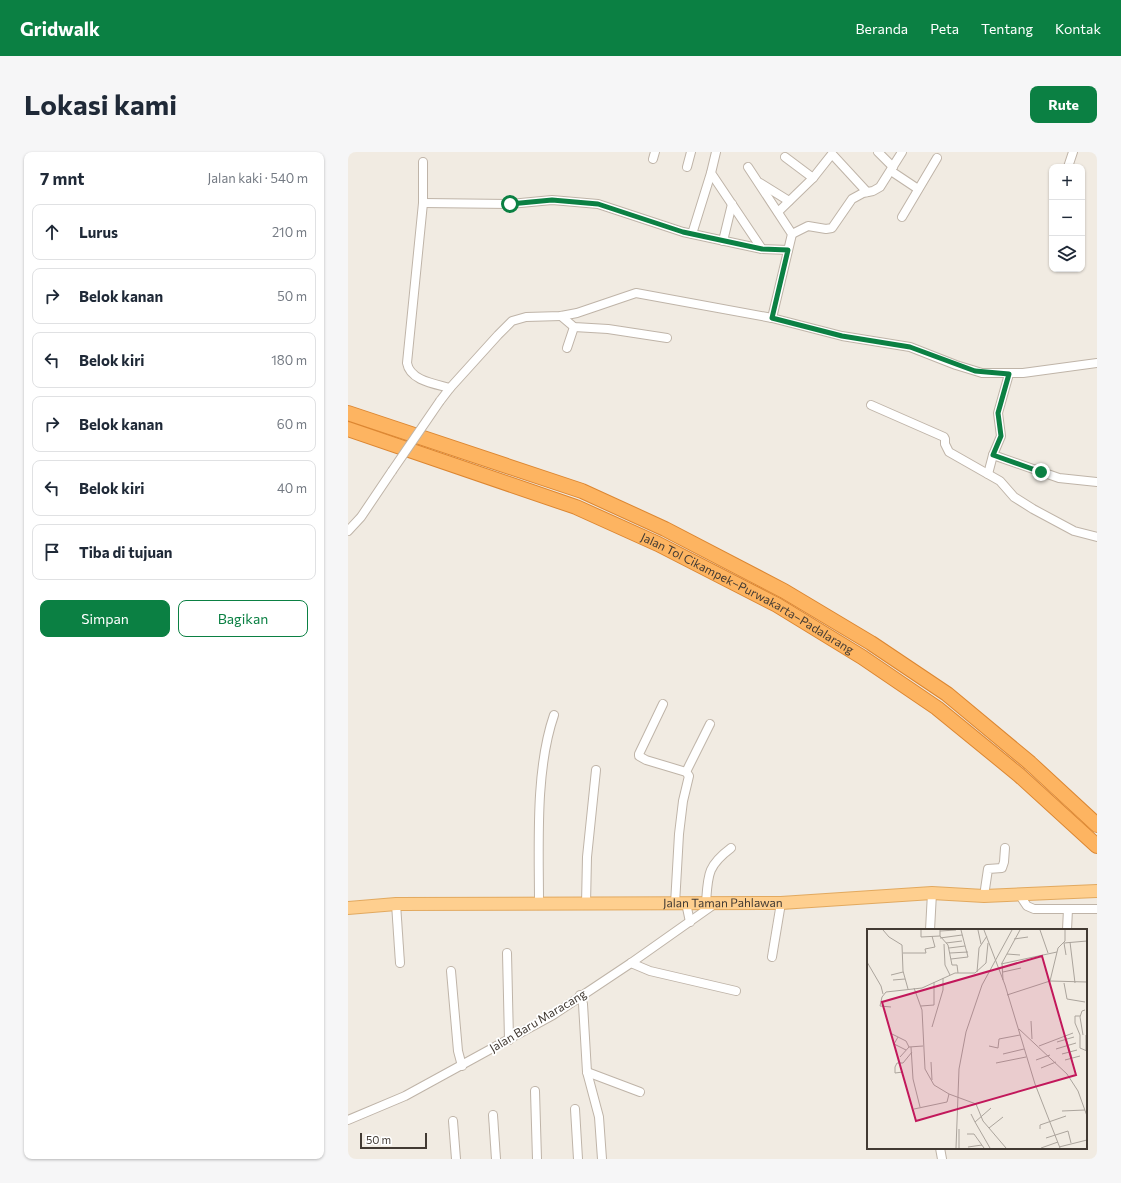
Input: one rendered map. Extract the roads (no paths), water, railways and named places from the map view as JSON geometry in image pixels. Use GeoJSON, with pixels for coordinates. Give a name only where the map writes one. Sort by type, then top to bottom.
{"type":"FeatureCollection","features":[{"type":"Feature","properties":{"kind":"highway","name":"Jalan Tol Cikampek–Purwakarta–Padalarang"},"geometry":{"type":"LineString","coordinates":[[348,413],[582,491],[665,529],[784,591],[871,643],[947,694],[1030,763],[1097,825]]}},
{"type":"Feature","properties":{"kind":"highway","name":"Jalan Tol Cikampek–Purwakarta–Padalarang"},"geometry":{"type":"LineString","coordinates":[[348,429],[576,507],[658,544],[776,606],[862,656],[937,708],[1019,775],[1097,846]]}},
{"type":"Feature","properties":{"kind":"main road","name":"Jalan Taman Pahlawan"},"geometry":{"type":"LineString","coordinates":[[348,908],[396,904],[781,903],[932,893],[984,896],[1097,891]]}},
{"type":"Feature","properties":{"kind":"street"},"geometry":{"type":"LineString","coordinates":[[687,167],[691,152]]}},
{"type":"Feature","properties":{"kind":"street"},"geometry":{"type":"LineString","coordinates":[[692,234],[716,152]]}},
{"type":"Feature","properties":{"kind":"street"},"geometry":{"type":"LineString","coordinates":[[878,152],[892,169],[918,188]]}},
{"type":"Feature","properties":{"kind":"street"},"geometry":{"type":"LineString","coordinates":[[792,234],[808,226],[826,229],[832,228],[852,199],[867,192],[878,190],[902,152]]}},
{"type":"Feature","properties":{"kind":"street"},"geometry":{"type":"LineString","coordinates":[[1069,164],[1073,152]]}},
{"type":"Feature","properties":{"kind":"street"},"geometry":{"type":"LineString","coordinates":[[778,212],[813,178],[833,153],[867,192]]}},
{"type":"Feature","properties":{"kind":"street"},"geometry":{"type":"LineString","coordinates":[[785,157],[813,178]]}},
{"type":"Feature","properties":{"kind":"street"},"geometry":{"type":"LineString","coordinates":[[902,217],[937,158]]}},
{"type":"Feature","properties":{"kind":"street"},"geometry":{"type":"LineString","coordinates":[[422,162],[423,203],[407,363],[410,370],[416,377],[450,388]]}},
{"type":"Feature","properties":{"kind":"street"},"geometry":{"type":"LineString","coordinates":[[748,167],[792,234],[772,318]]}},
{"type":"Feature","properties":{"kind":"street"},"geometry":{"type":"LineString","coordinates":[[711,173],[762,249]]}},
{"type":"Feature","properties":{"kind":"street"},"geometry":{"type":"LineString","coordinates":[[758,182],[789,202]]}},
{"type":"Feature","properties":{"kind":"street"},"geometry":{"type":"LineString","coordinates":[[423,203],[510,204],[552,200],[598,204],[692,234],[762,249],[788,250]]}},
{"type":"Feature","properties":{"kind":"street"},"geometry":{"type":"LineString","coordinates":[[723,241],[732,204]]}},
{"type":"Feature","properties":{"kind":"street"},"geometry":{"type":"LineString","coordinates":[[348,531],[361,517],[450,388],[512,321],[526,317],[560,316],[588,310],[636,292],[772,318],[842,336],[910,347],[975,371],[1009,374],[1097,363]]}},
{"type":"Feature","properties":{"kind":"street"},"geometry":{"type":"LineString","coordinates":[[560,316],[574,327],[667,338]]}},
{"type":"Feature","properties":{"kind":"street"},"geometry":{"type":"LineString","coordinates":[[567,348],[574,327]]}},
{"type":"Feature","properties":{"kind":"street"},"geometry":{"type":"LineString","coordinates":[[988,474],[993,455],[1001,436],[998,413],[1009,374]]}},
{"type":"Feature","properties":{"kind":"street"},"geometry":{"type":"LineString","coordinates":[[871,405],[944,437],[946,439],[946,449],[949,452],[1000,481],[1014,497],[1074,531],[1097,537]]}},
{"type":"Feature","properties":{"kind":"street"},"geometry":{"type":"LineString","coordinates":[[993,455],[1059,478],[1097,482]]}},
{"type":"Feature","properties":{"kind":"street"},"geometry":{"type":"LineString","coordinates":[[663,704],[639,756],[646,760],[686,772],[690,776],[683,801],[679,834],[680,904],[690,922]]}},
{"type":"Feature","properties":{"kind":"street"},"geometry":{"type":"LineString","coordinates":[[539,903],[539,842],[542,778],[546,742],[554,715]]}},
{"type":"Feature","properties":{"kind":"street"},"geometry":{"type":"LineString","coordinates":[[686,772],[710,724]]}},
{"type":"Feature","properties":{"kind":"street"},"geometry":{"type":"LineString","coordinates":[[586,904],[588,850],[596,770]]}},
{"type":"Feature","properties":{"kind":"street"},"geometry":{"type":"LineString","coordinates":[[711,903],[708,878],[712,865],[720,856],[732,848]]}},
{"type":"Feature","properties":{"kind":"street"},"geometry":{"type":"LineString","coordinates":[[984,896],[988,869],[1002,868],[1005,848]]}},
{"type":"Feature","properties":{"kind":"street"},"geometry":{"type":"LineString","coordinates":[[930,929],[932,893]]}},
{"type":"Feature","properties":{"kind":"street"},"geometry":{"type":"LineString","coordinates":[[1019,894],[1027,906],[1031,908],[1097,909]]}},
{"type":"Feature","properties":{"kind":"street","name":"Jalan Baru Maracang"},"geometry":{"type":"LineString","coordinates":[[348,1120],[405,1096],[553,1015],[631,964],[690,922],[711,903]]}},
{"type":"Feature","properties":{"kind":"street"},"geometry":{"type":"LineString","coordinates":[[772,957],[781,903]]}},
{"type":"Feature","properties":{"kind":"street"},"geometry":{"type":"LineString","coordinates":[[396,904],[400,963]]}},
{"type":"Feature","properties":{"kind":"street"},"geometry":{"type":"LineString","coordinates":[[1067,929],[1068,909]]}},
{"type":"Feature","properties":{"kind":"street"},"geometry":{"type":"LineString","coordinates":[[506,953],[509,1040]]}},
{"type":"Feature","properties":{"kind":"street"},"geometry":{"type":"LineString","coordinates":[[631,964],[650,971],[736,991]]}},
{"type":"Feature","properties":{"kind":"street"},"geometry":{"type":"LineString","coordinates":[[451,971],[458,1051],[462,1066]]}},
{"type":"Feature","properties":{"kind":"street"},"geometry":{"type":"LineString","coordinates":[[580,996],[583,1004],[587,1072],[599,1117],[602,1159]]}},
{"type":"Feature","properties":{"kind":"street"},"geometry":{"type":"LineString","coordinates":[[587,1072],[640,1092]]}},
{"type":"Feature","properties":{"kind":"street"},"geometry":{"type":"LineString","coordinates":[[535,1091],[537,1159]]}},
{"type":"Feature","properties":{"kind":"street"},"geometry":{"type":"LineString","coordinates":[[575,1109],[578,1159]]}},
{"type":"Feature","properties":{"kind":"street"},"geometry":{"type":"LineString","coordinates":[[493,1115],[496,1159]]}},
{"type":"Feature","properties":{"kind":"street"},"geometry":{"type":"LineString","coordinates":[[453,1121],[456,1159]]}},
{"type":"Feature","properties":{"kind":"street"},"geometry":{"type":"LineString","coordinates":[[940,1149],[942,1159]]}}]}
